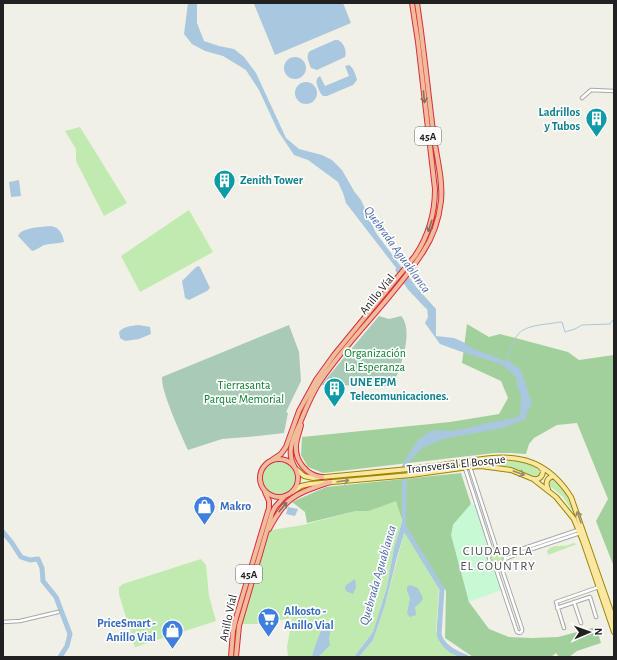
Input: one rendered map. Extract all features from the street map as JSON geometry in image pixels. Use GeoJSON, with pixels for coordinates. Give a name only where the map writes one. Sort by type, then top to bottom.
{"type":"FeatureCollection","features":[{"type":"Feature","properties":{"kind":"highway","name":"Anillo Víal"},"geometry":{"type":"LineString","coordinates":[[272,460],[281,454],[286,447],[300,407],[316,380],[334,355],[419,249],[428,231],[433,214],[435,198],[434,180],[419,49],[412,3]]}},
{"type":"Feature","properties":{"kind":"highway","name":"Anillo Víal"},"geometry":{"type":"LineString","coordinates":[[295,467],[291,458],[291,448],[304,411],[322,379],[423,252],[434,229],[440,208],[440,178],[417,3]]}},
{"type":"Feature","properties":{"kind":"highway"},"geometry":{"type":"LineString","coordinates":[[302,418],[302,424],[296,444],[297,456],[305,469],[315,476],[322,477]]}},
{"type":"Feature","properties":{"kind":"highway"},"geometry":{"type":"LineString","coordinates":[[284,459],[295,467],[298,481],[292,492],[285,496],[273,497],[265,492],[261,485],[260,474],[263,466],[272,460],[284,459]]}},
{"type":"Feature","properties":{"kind":"highway"},"geometry":{"type":"LineString","coordinates":[[264,540],[277,516],[289,500],[308,489],[330,482]]}},
{"type":"Feature","properties":{"kind":"highway","name":"Anillo Víal"},"geometry":{"type":"LineString","coordinates":[[231,657],[232,639],[236,618],[269,508],[269,501],[265,492]]}},
{"type":"Feature","properties":{"kind":"highway","name":"Anillo Víal"},"geometry":{"type":"LineString","coordinates":[[236,657],[239,626],[274,507],[285,496]]}},
{"type":"Feature","properties":{"kind":"main road","name":"Transversal El Bosque"},"geometry":{"type":"LineString","coordinates":[[295,467],[301,475],[308,478],[411,469],[501,457],[529,461],[554,476],[566,489],[575,505],[614,620]]}},
{"type":"Feature","properties":{"kind":"main road"},"geometry":{"type":"LineString","coordinates":[[534,479],[539,478],[543,474],[543,470],[539,466]]}},
{"type":"Feature","properties":{"kind":"main road","name":"Transversal El Bosque"},"geometry":{"type":"LineString","coordinates":[[292,492],[307,485],[411,475],[467,467],[503,468],[521,473],[534,479],[548,489],[567,510],[579,532],[614,632]]}},
{"type":"Feature","properties":{"kind":"main road"},"geometry":{"type":"LineString","coordinates":[[548,489],[546,485],[547,481],[550,477],[554,476]]}},
{"type":"Feature","properties":{"kind":"street"},"geometry":{"type":"LineString","coordinates":[[582,98],[591,90],[614,90]]}},
{"type":"Feature","properties":{"kind":"street"},"geometry":{"type":"LineString","coordinates":[[467,467],[497,550],[504,554],[579,532]]}},
{"type":"Feature","properties":{"kind":"street"},"geometry":{"type":"LineString","coordinates":[[467,467],[492,552]]}},
{"type":"Feature","properties":{"kind":"street"},"geometry":{"type":"LineString","coordinates":[[497,550],[492,552],[489,557],[490,561],[495,566],[517,632],[520,633],[522,629],[501,566],[505,559],[579,532]]}},
{"type":"Feature","properties":{"kind":"street"},"geometry":{"type":"LineString","coordinates":[[504,554],[505,559]]}},
{"type":"Feature","properties":{"kind":"street"},"geometry":{"type":"LineString","coordinates":[[495,566],[501,566]]}},
{"type":"Feature","properties":{"kind":"street"},"geometry":{"type":"LineString","coordinates":[[564,628],[556,602],[599,587]]}},
{"type":"Feature","properties":{"kind":"street"},"geometry":{"type":"LineString","coordinates":[[558,608],[590,597],[596,617]]}},
{"type":"Feature","properties":{"kind":"street"},"geometry":{"type":"LineString","coordinates":[[574,602],[581,623]]}},
{"type":"Feature","properties":{"kind":"street"},"geometry":{"type":"LineString","coordinates":[[3,622],[20,621],[58,612]]}},
{"type":"Feature","properties":{"kind":"green space"},"geometry":{"type":"Polygon","coordinates":[[[80,127],[127,203],[104,216],[76,161],[76,149],[65,131],[80,127]]]}},
{"type":"Feature","properties":{"kind":"green space"},"geometry":{"type":"Polygon","coordinates":[[[189,210],[213,252],[140,292],[121,256],[189,210]]]}},
{"type":"Feature","properties":{"kind":"green space","name":"Organización La Esperanza"},"geometry":{"type":"Polygon","coordinates":[[[379,316],[389,319],[401,316],[405,323],[406,341],[399,370],[393,386],[321,385],[379,316]]]}},
{"type":"Feature","properties":{"kind":"green space"},"geometry":{"type":"Polygon","coordinates":[[[467,324],[489,337],[500,334],[568,352],[579,360],[614,355],[614,567],[596,521],[608,499],[577,423],[557,425],[534,438],[529,444],[526,454],[495,453],[323,473],[308,467],[301,455],[302,437],[450,422],[499,414],[508,398],[501,381],[462,363],[467,324]]]}},
{"type":"Feature","properties":{"kind":"green space","name":"Tierrasanta Parque Memorial"},"geometry":{"type":"Polygon","coordinates":[[[289,325],[299,352],[301,381],[286,412],[288,413],[284,433],[222,439],[188,450],[168,402],[162,377],[289,325]]]}},
{"type":"Feature","properties":{"kind":"green space"},"geometry":{"type":"Polygon","coordinates":[[[505,461],[525,463],[535,467],[541,474],[537,477],[511,468],[484,465],[463,465],[486,462],[505,461]]]}},
{"type":"Feature","properties":{"kind":"green space"},"geometry":{"type":"Polygon","coordinates":[[[276,462],[282,462],[292,469],[295,478],[294,484],[288,491],[282,494],[276,494],[266,487],[263,481],[263,475],[270,465],[276,462]]]}},
{"type":"Feature","properties":{"kind":"green space"},"geometry":{"type":"Polygon","coordinates":[[[461,473],[471,504],[453,525],[469,602],[489,629],[509,637],[532,638],[558,637],[596,627],[601,643],[577,651],[569,657],[559,657],[556,653],[551,657],[473,657],[445,638],[446,591],[405,529],[396,501],[369,511],[356,511],[307,523],[305,512],[292,502],[326,487],[461,473]]]}},
{"type":"Feature","properties":{"kind":"green space"},"geometry":{"type":"Polygon","coordinates":[[[552,479],[566,491],[578,520],[563,497],[549,485],[548,482],[552,479]]]}},
{"type":"Feature","properties":{"kind":"green space"},"geometry":{"type":"Polygon","coordinates":[[[396,500],[402,522],[394,548],[387,587],[373,632],[354,657],[288,657],[287,647],[292,618],[258,624],[240,624],[265,531],[303,525],[356,511],[369,511],[396,500]]]}},
{"type":"Feature","properties":{"kind":"green space"},"geometry":{"type":"Polygon","coordinates":[[[471,504],[476,506],[490,551],[487,555],[488,563],[493,568],[501,590],[469,602],[451,535],[453,525],[471,504]]]}},
{"type":"Feature","properties":{"kind":"green space"},"geometry":{"type":"Polygon","coordinates":[[[405,530],[439,589],[436,632],[440,643],[458,657],[359,657],[373,640],[385,605],[405,530]]]}},
{"type":"Feature","properties":{"kind":"green space"},"geometry":{"type":"Polygon","coordinates":[[[573,543],[577,544],[548,555],[547,551],[550,548],[556,546],[566,546],[573,543]]]}},
{"type":"Feature","properties":{"kind":"green space"},"geometry":{"type":"Polygon","coordinates":[[[495,553],[499,553],[503,559],[499,565],[495,565],[491,561],[491,557],[495,553]]]}},
{"type":"Feature","properties":{"kind":"green space"},"geometry":{"type":"Polygon","coordinates":[[[201,559],[206,565],[209,596],[216,621],[135,647],[119,594],[119,587],[123,584],[201,559]]]}},
{"type":"Feature","properties":{"kind":"water"},"geometry":{"type":"Polygon","coordinates":[[[188,3],[197,3],[197,23],[204,41],[234,49],[244,57],[256,73],[286,138],[299,149],[322,155],[332,160],[342,170],[361,200],[376,233],[417,288],[436,309],[436,336],[454,338],[463,342],[480,354],[492,359],[509,361],[521,370],[532,404],[527,412],[526,419],[502,428],[443,439],[422,448],[407,464],[406,527],[385,605],[373,640],[359,657],[354,657],[373,632],[387,587],[394,548],[402,522],[402,466],[413,447],[419,439],[429,432],[437,430],[467,433],[494,422],[518,417],[520,414],[521,395],[517,386],[516,377],[501,364],[440,344],[425,323],[428,317],[427,308],[346,203],[338,182],[308,160],[294,155],[278,131],[259,90],[246,70],[223,56],[205,51],[192,44],[184,34],[188,3]]]}},
{"type":"Feature","properties":{"kind":"water"},"geometry":{"type":"Polygon","coordinates":[[[343,3],[351,23],[275,55],[254,4],[343,3]]]}},
{"type":"Feature","properties":{"kind":"water"},"geometry":{"type":"Polygon","coordinates":[[[335,40],[340,41],[343,45],[346,52],[345,57],[317,70],[311,68],[308,61],[310,51],[335,40]]]}},
{"type":"Feature","properties":{"kind":"water"},"geometry":{"type":"Polygon","coordinates":[[[295,57],[303,60],[306,68],[303,76],[295,79],[287,76],[284,68],[287,60],[295,57]]]}},
{"type":"Feature","properties":{"kind":"water"},"geometry":{"type":"Polygon","coordinates":[[[349,65],[353,69],[357,80],[353,85],[327,96],[323,96],[316,82],[318,78],[320,76],[325,86],[349,76],[345,66],[349,65]]]}},
{"type":"Feature","properties":{"kind":"water"},"geometry":{"type":"Polygon","coordinates":[[[306,82],[314,85],[317,93],[314,101],[306,104],[298,101],[295,93],[298,85],[306,82]]]}},
{"type":"Feature","properties":{"kind":"water"},"geometry":{"type":"Polygon","coordinates":[[[19,180],[21,196],[11,197],[9,182],[19,180]]]}},
{"type":"Feature","properties":{"kind":"water"},"geometry":{"type":"Polygon","coordinates":[[[51,226],[60,231],[64,242],[44,245],[32,251],[18,236],[20,233],[28,229],[51,226]]]}},
{"type":"Feature","properties":{"kind":"water"},"geometry":{"type":"Polygon","coordinates":[[[198,266],[200,267],[210,288],[189,300],[185,298],[182,281],[198,266]]]}},
{"type":"Feature","properties":{"kind":"water"},"geometry":{"type":"Polygon","coordinates":[[[139,325],[150,327],[151,334],[139,339],[125,341],[120,338],[119,332],[123,329],[139,325]]]}},
{"type":"Feature","properties":{"kind":"water"},"geometry":{"type":"Polygon","coordinates":[[[288,507],[298,509],[295,516],[286,514],[288,507]]]}},
{"type":"Feature","properties":{"kind":"water"},"geometry":{"type":"Polygon","coordinates":[[[355,579],[356,587],[353,594],[346,591],[345,588],[346,585],[355,579]]]}},
{"type":"Feature","properties":{"kind":"water"},"geometry":{"type":"Polygon","coordinates":[[[410,585],[418,588],[423,598],[415,607],[416,615],[410,617],[407,614],[410,598],[407,587],[410,585]]]}},
{"type":"Feature","properties":{"kind":"water"},"geometry":{"type":"Polygon","coordinates":[[[323,627],[331,629],[329,638],[330,645],[318,657],[312,657],[317,642],[323,627]]]}},
{"type":"Feature","properties":{"kind":"waterway","name":"Quebrada Aguablanca"},"geometry":{"type":"LineString","coordinates":[[398,270],[410,288],[427,306]]}},
{"type":"Feature","properties":{"kind":"waterway"},"geometry":{"type":"LineString","coordinates":[[507,362],[512,345],[518,334],[528,328],[562,322],[565,332],[582,325],[610,324],[613,320],[614,321]]}},
{"type":"Feature","properties":{"kind":"waterway","name":"Quebrada Aguablanca"},"geometry":{"type":"LineString","coordinates":[[475,352],[499,361]]}},
{"type":"Feature","properties":{"kind":"waterway","name":"Quebrada Aguablanca"},"geometry":{"type":"LineString","coordinates":[[452,434],[491,425]]}},
{"type":"Feature","properties":{"kind":"waterway"},"geometry":{"type":"LineString","coordinates":[[404,527],[442,589],[439,634],[441,639],[450,649],[466,657]]}},
{"type":"Feature","properties":{"kind":"waterway"},"geometry":{"type":"LineString","coordinates":[[3,532],[21,557],[30,560],[38,559],[42,568],[43,581],[56,597],[70,634],[67,646],[60,657]]}},
{"type":"Feature","properties":{"kind":"place","name":"Ladrillos y Tubos"},"geometry":{"type":"Point","coordinates":[596,138]}},
{"type":"Feature","properties":{"kind":"place","name":"Zenith Tower"},"geometry":{"type":"Point","coordinates":[225,200]}},
{"type":"Feature","properties":{"kind":"place","name":"UNE EPM Telecomunicaciones."},"geometry":{"type":"Point","coordinates":[334,408]}},
{"type":"Feature","properties":{"kind":"place","name":"Makro"},"geometry":{"type":"Point","coordinates":[204,526]}},
{"type":"Feature","properties":{"kind":"place","name":"Alkosto - Anillo Vial"},"geometry":{"type":"Point","coordinates":[268,638]}},
{"type":"Feature","properties":{"kind":"place","name":"PriceSmart - Anillo Vial"},"geometry":{"type":"Point","coordinates":[172,650]}},
{"type":"Feature","properties":{"kind":"district","name":"CIUDADELA EL COUNTRY"},"geometry":{"type":"Point","coordinates":[498,558]}}]}
